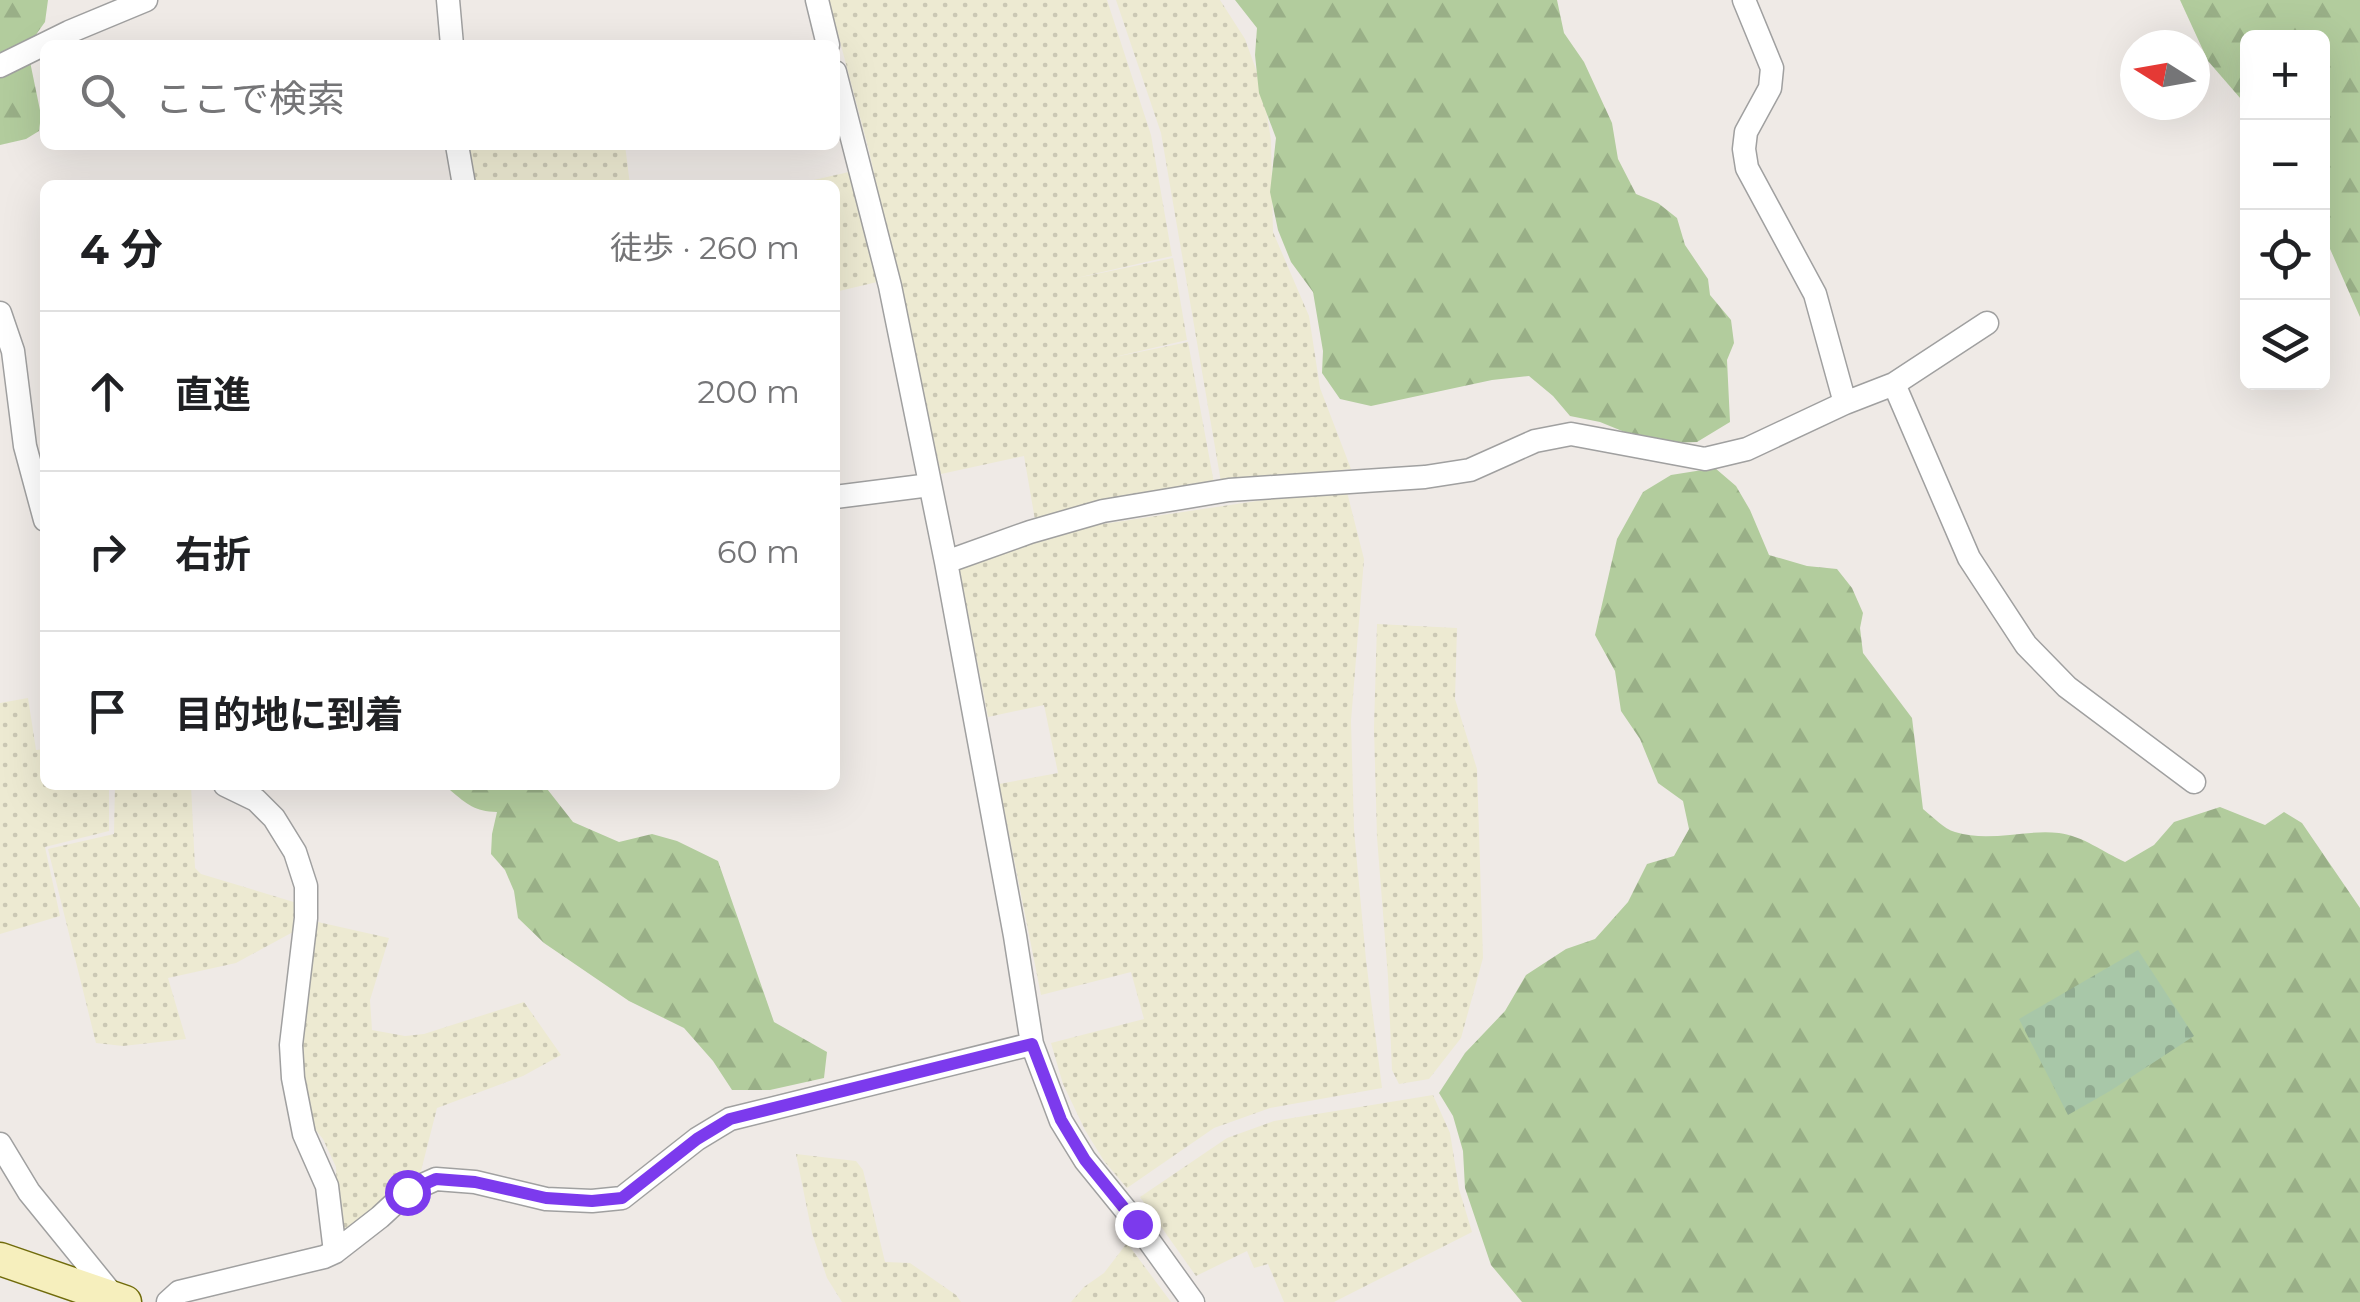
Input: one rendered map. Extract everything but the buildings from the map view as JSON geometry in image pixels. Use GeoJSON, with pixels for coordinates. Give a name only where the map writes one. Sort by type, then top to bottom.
{"type":"FeatureCollection","features":[{"type":"Feature","properties":{"kind":"main road"},"geometry":{"type":"LineString","coordinates":[[0,1259],[120,1300]]}},
{"type":"Feature","properties":{"kind":"street"},"geometry":{"type":"LineString","coordinates":[[53,40],[146,0]]}},
{"type":"Feature","properties":{"kind":"street"},"geometry":{"type":"LineString","coordinates":[[448,0],[452,40]]}},
{"type":"Feature","properties":{"kind":"street"},"geometry":{"type":"LineString","coordinates":[[816,0],[827,40]]}},
{"type":"Feature","properties":{"kind":"street"},"geometry":{"type":"LineString","coordinates":[[1744,0],[1772,68],[1770,88],[1746,132],[1747,168],[1814,294],[1845,403]]}},
{"type":"Feature","properties":{"kind":"street"},"geometry":{"type":"LineString","coordinates":[[0,66],[40,46]]}},
{"type":"Feature","properties":{"kind":"street"},"geometry":{"type":"LineString","coordinates":[[840,91],[890,286],[946,562],[1032,1044],[1061,1120],[1085,1160],[1193,1302]]}},
{"type":"Feature","properties":{"kind":"street"},"geometry":{"type":"LineString","coordinates":[[458,150],[463,180]]}},
{"type":"Feature","properties":{"kind":"street"},"geometry":{"type":"LineString","coordinates":[[0,314],[13,351],[25,446],[40,502]]}},
{"type":"Feature","properties":{"kind":"street"},"geometry":{"type":"LineString","coordinates":[[946,562],[1030,532],[1103,512],[1229,490],[1425,477],[1470,470],[1536,441],[1570,434],[1705,458],[1746,449],[1894,384],[1987,323]]}},
{"type":"Feature","properties":{"kind":"street"},"geometry":{"type":"LineString","coordinates":[[1894,384],[1970,558],[2026,645],[2067,687],[2194,782]]}},
{"type":"Feature","properties":{"kind":"street"},"geometry":{"type":"LineString","coordinates":[[840,496],[930,486]]}},
{"type":"Feature","properties":{"kind":"street"},"geometry":{"type":"LineString","coordinates":[[235,790],[256,800],[274,818],[296,852],[306,886],[306,918],[291,1045],[293,1078],[304,1134],[326,1186],[335,1252]]}},
{"type":"Feature","properties":{"kind":"street"},"geometry":{"type":"LineString","coordinates":[[168,1302],[179,1292],[335,1252],[407,1192],[436,1179],[475,1182],[546,1198],[622,1198],[697,1139],[730,1119],[1032,1044]]}},
{"type":"Feature","properties":{"kind":"street"},"geometry":{"type":"LineString","coordinates":[[0,1144],[29,1192],[120,1300]]}},
{"type":"Feature","properties":{"kind":"shaded area"},"geometry":{"type":"Polygon","coordinates":[[[829,0],[1107,0],[1151,135],[1172,256],[1072,279],[1173,258],[1187,340],[1110,358],[1188,342],[1214,483],[1035,520],[1024,456],[941,474],[869,151],[829,0]]]}},
{"type":"Feature","properties":{"kind":"shaded area"},"geometry":{"type":"Polygon","coordinates":[[[1116,0],[1220,0],[1245,39],[1263,89],[1271,140],[1273,232],[1309,316],[1320,388],[1351,469],[1221,482],[1161,133],[1116,0]]]}},
{"type":"Feature","properties":{"kind":"shaded area"},"geometry":{"type":"Polygon","coordinates":[[[468,150],[626,150],[629,180],[472,180],[468,150]]]}},
{"type":"Feature","properties":{"kind":"shaded area"},"geometry":{"type":"Polygon","coordinates":[[[849,172],[877,282],[840,291],[840,180],[813,180],[849,172]]]}},
{"type":"Feature","properties":{"kind":"shaded area"},"geometry":{"type":"Polygon","coordinates":[[[1347,492],[1364,559],[1351,721],[1354,830],[1382,1088],[1270,1108],[1214,1128],[1127,1188],[1085,1130],[1063,1084],[1051,1043],[1144,1019],[1131,972],[1041,995],[999,784],[1058,773],[1044,705],[988,717],[959,568],[1096,525],[1303,494],[1347,492]]]}},
{"type":"Feature","properties":{"kind":"shaded area"},"geometry":{"type":"Polygon","coordinates":[[[1377,624],[1457,628],[1455,699],[1477,769],[1483,958],[1461,1038],[1429,1079],[1399,1084],[1392,1070],[1377,837],[1377,624]]]}},
{"type":"Feature","properties":{"kind":"shaded area"},"geometry":{"type":"Polygon","coordinates":[[[28,698],[36,750],[40,750],[40,790],[109,790],[109,831],[45,847],[60,916],[0,934],[0,703],[28,698]]]}},
{"type":"Feature","properties":{"kind":"shaded area"},"geometry":{"type":"Polygon","coordinates":[[[115,790],[191,790],[195,868],[201,874],[297,903],[293,932],[236,963],[168,978],[186,1039],[123,1046],[96,1043],[48,849],[114,834],[115,790]]]}},
{"type":"Feature","properties":{"kind":"shaded area"},"geometry":{"type":"Polygon","coordinates":[[[318,922],[389,938],[370,1000],[372,1030],[405,1036],[424,1034],[524,1002],[561,1055],[523,1076],[437,1108],[421,1171],[399,1184],[356,1226],[344,1230],[338,1223],[336,1167],[323,1139],[306,1118],[300,1075],[318,922]]]}},
{"type":"Feature","properties":{"kind":"shaded area"},"geometry":{"type":"Polygon","coordinates":[[[1433,1095],[1450,1133],[1459,1189],[1472,1232],[1334,1302],[1284,1302],[1268,1264],[1254,1268],[1247,1251],[1196,1276],[1140,1197],[1227,1138],[1274,1121],[1433,1095]]]}},
{"type":"Feature","properties":{"kind":"shaded area"},"geometry":{"type":"Polygon","coordinates":[[[796,1154],[856,1161],[863,1170],[885,1262],[910,1263],[961,1302],[842,1302],[827,1278],[812,1233],[796,1154]]]}},
{"type":"Feature","properties":{"kind":"shaded area"},"geometry":{"type":"Polygon","coordinates":[[[1127,1243],[1171,1302],[1071,1302],[1104,1273],[1127,1243]]]}},
{"type":"Feature","properties":{"kind":"green space"},"geometry":{"type":"Polygon","coordinates":[[[0,0],[48,0],[45,22],[27,47],[40,110],[39,131],[26,139],[0,145],[0,0]]]}},
{"type":"Feature","properties":{"kind":"green space"},"geometry":{"type":"Polygon","coordinates":[[[1235,0],[1557,0],[1564,33],[1584,62],[1612,123],[1618,159],[1636,194],[1658,203],[1677,218],[1685,245],[1708,279],[1710,295],[1731,320],[1734,343],[1727,360],[1730,422],[1697,442],[1669,443],[1637,437],[1600,422],[1570,416],[1529,376],[1371,406],[1340,399],[1322,373],[1323,351],[1313,292],[1291,262],[1278,230],[1270,192],[1276,138],[1259,93],[1257,28],[1235,0]]]}},
{"type":"Feature","properties":{"kind":"green space"},"geometry":{"type":"Polygon","coordinates":[[[2180,0],[2360,0],[2360,317],[2330,249],[2330,30],[2240,30],[2240,98],[2210,63],[2210,30],[2194,30],[2180,0]]]}},
{"type":"Feature","properties":{"kind":"green space"},"geometry":{"type":"Polygon","coordinates":[[[1715,468],[1736,486],[1769,555],[1807,566],[1837,569],[1852,588],[1863,613],[1863,653],[1912,718],[1923,809],[1947,828],[1981,836],[2059,833],[2085,841],[2125,862],[2154,845],[2174,822],[2220,807],[2265,825],[2284,812],[2302,823],[2360,908],[2360,1302],[1522,1302],[1491,1265],[1465,1188],[1463,1151],[1453,1116],[1439,1093],[1465,1053],[1505,1011],[1526,975],[1566,949],[1595,939],[1628,902],[1647,864],[1674,856],[1689,829],[1683,801],[1658,783],[1640,739],[1621,711],[1615,671],[1595,635],[1617,539],[1643,492],[1671,475],[1715,468]]]}},
{"type":"Feature","properties":{"kind":"green space"},"geometry":{"type":"Polygon","coordinates":[[[450,790],[548,790],[573,822],[619,842],[652,834],[718,861],[774,1022],[827,1052],[824,1078],[770,1090],[732,1090],[684,1028],[629,1001],[544,943],[518,918],[514,891],[505,870],[491,854],[497,812],[472,806],[450,790]]]}},
{"type":"Feature","properties":{"kind":"green space"},"geometry":{"type":"Polygon","coordinates":[[[2138,950],[2194,1036],[2068,1115],[2019,1019],[2138,950]]]}},
{"type":"Feature","properties":{"kind":"route"},"geometry":{"type":"LineString","coordinates":[[407,1192],[436,1179],[475,1182],[546,1198],[622,1198],[697,1139],[730,1119],[1032,1044],[1061,1120],[1085,1160],[1137,1224]]}}]}
